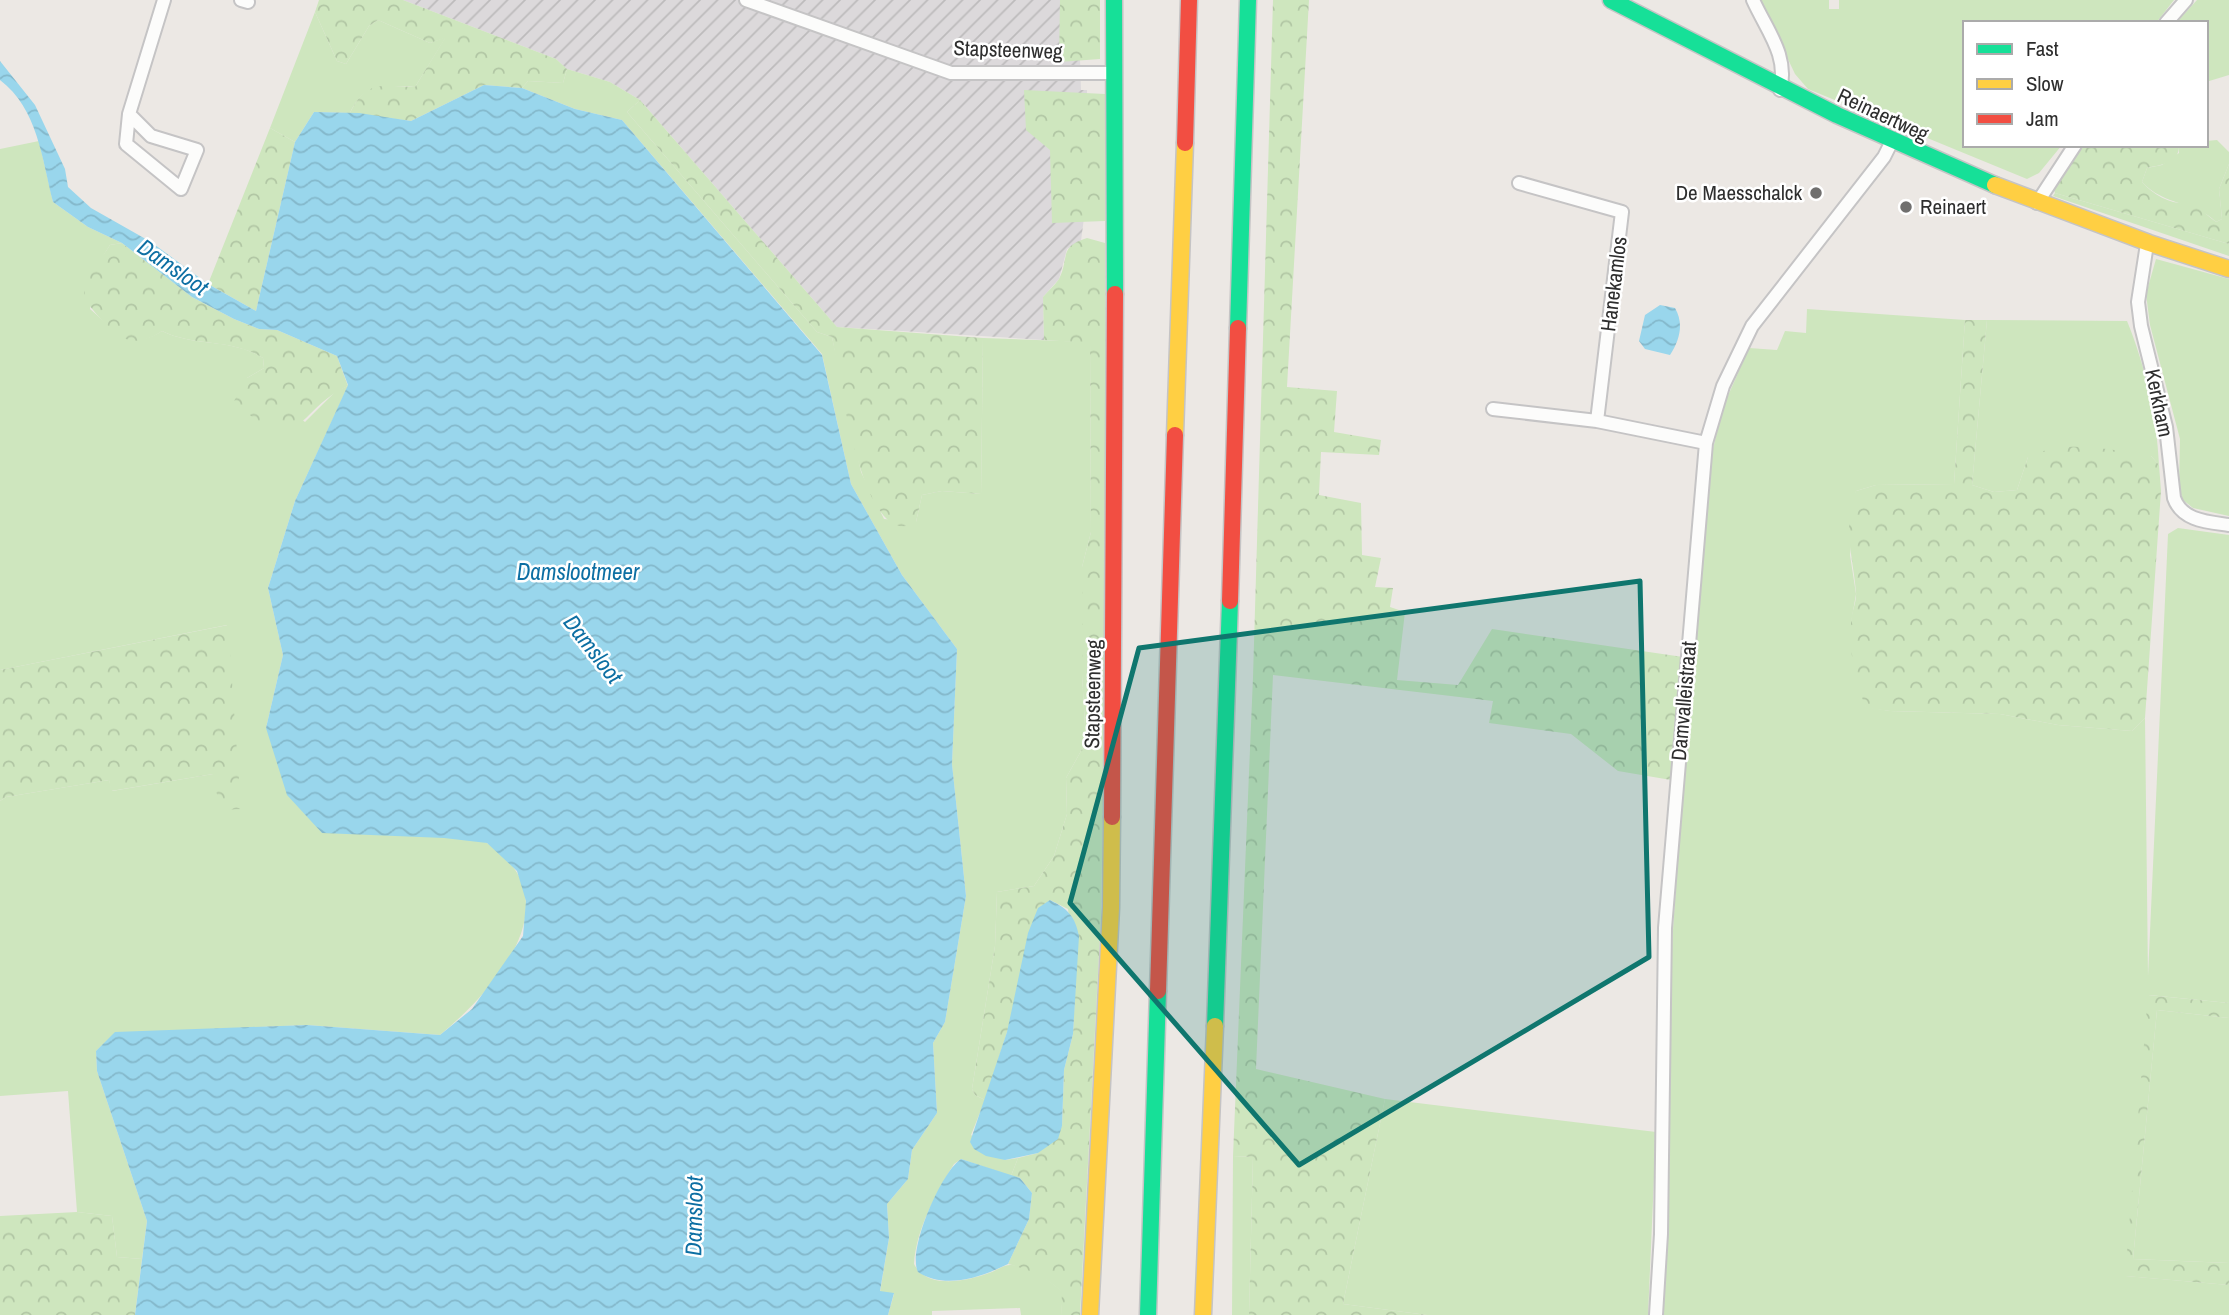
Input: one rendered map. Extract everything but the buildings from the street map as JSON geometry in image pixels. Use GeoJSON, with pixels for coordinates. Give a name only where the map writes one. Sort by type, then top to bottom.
{"type":"FeatureCollection","features":[{"type":"Feature","properties":{"kind":"main road","name":"Stapsteenweg"},"geometry":{"type":"LineString","coordinates":[[1090,1315],[1111,894],[1116,566],[1114,0]]}},
{"type":"Feature","properties":{"kind":"main road"},"geometry":{"type":"LineString","coordinates":[[1148,1315],[1189,0]]}},
{"type":"Feature","properties":{"kind":"main road"},"geometry":{"type":"LineString","coordinates":[[1203,1315],[1226,741],[1248,0]]}},
{"type":"Feature","properties":{"kind":"main road","name":"Reinaertweg"},"geometry":{"type":"LineString","coordinates":[[1611,0],[1780,90],[1891,143],[2147,244],[2229,269]]}},
{"type":"Feature","properties":{"kind":"street"},"geometry":{"type":"LineString","coordinates":[[129,114],[152,136],[198,147],[181,189],[127,144],[129,114],[164,0]]}},
{"type":"Feature","properties":{"kind":"street","name":"Stapsteenweg"},"geometry":{"type":"LineString","coordinates":[[746,0],[951,72],[1113,74]]}},
{"type":"Feature","properties":{"kind":"street"},"geometry":{"type":"LineString","coordinates":[[1753,0],[1781,56],[1785,71],[1780,90]]}},
{"type":"Feature","properties":{"kind":"street"},"geometry":{"type":"LineString","coordinates":[[2168,21],[2186,0]]}},
{"type":"Feature","properties":{"kind":"street","name":"Damvalleistraat"},"geometry":{"type":"LineString","coordinates":[[1656,1315],[1661,1234],[1665,928],[1706,443],[1723,386],[1752,326],[1884,157],[1891,143]]}},
{"type":"Feature","properties":{"kind":"street"},"geometry":{"type":"LineString","coordinates":[[2038,203],[2074,147]]}},
{"type":"Feature","properties":{"kind":"street","name":"Hanekamlos"},"geometry":{"type":"LineString","coordinates":[[1519,183],[1622,212],[1597,421]]}},
{"type":"Feature","properties":{"kind":"street","name":"Kerkham"},"geometry":{"type":"LineString","coordinates":[[2147,244],[2138,302],[2141,326],[2166,427],[2174,498],[2177,508],[2189,516],[2229,524]]}},
{"type":"Feature","properties":{"kind":"street"},"geometry":{"type":"LineString","coordinates":[[1493,409],[1597,421],[1706,443]]}},
{"type":"Feature","properties":{"kind":"highlighted area"},"geometry":{"type":"Polygon","coordinates":[[[1640,581],[1649,957],[1299,1165],[1070,903],[1139,648],[1640,581]]]}},
{"type":"Feature","properties":{"kind":"shaded area"},"geometry":{"type":"Polygon","coordinates":[[[403,0],[1086,0],[1080,59],[1081,90],[1087,90],[1086,202],[1081,241],[1067,249],[1059,279],[1043,297],[1044,340],[837,327],[640,100],[610,82],[567,69],[556,59],[403,0]]]}},
{"type":"Feature","properties":{"kind":"green space"},"geometry":{"type":"Polygon","coordinates":[[[319,0],[403,0],[556,59],[567,69],[563,83],[528,81],[522,88],[484,85],[411,121],[350,113],[362,94],[376,87],[415,87],[445,38],[430,43],[378,20],[369,26],[346,64],[337,61],[315,12],[319,0]]]}},
{"type":"Feature","properties":{"kind":"green space"},"geometry":{"type":"Polygon","coordinates":[[[1060,0],[1100,0],[1100,59],[1059,62],[1060,0]]]}},
{"type":"Feature","properties":{"kind":"green space"},"geometry":{"type":"Polygon","coordinates":[[[1273,0],[1309,0],[1287,387],[1337,391],[1334,432],[1381,440],[1379,455],[1321,452],[1319,495],[1361,503],[1362,555],[1381,558],[1375,587],[1393,588],[1390,607],[1405,612],[1397,680],[1458,685],[1492,629],[1683,657],[1671,780],[1618,771],[1571,734],[1489,723],[1493,701],[1273,675],[1256,1069],[1385,1099],[1343,1304],[1427,1315],[1249,1315],[1253,1157],[1233,1156],[1253,677],[1273,0]]]}},
{"type":"Feature","properties":{"kind":"green space"},"geometry":{"type":"Polygon","coordinates":[[[1760,0],[1829,0],[1829,9],[1839,9],[1839,0],[2174,0],[2158,21],[1963,21],[1963,147],[2060,147],[2039,173],[2027,179],[1808,89],[1795,74],[1760,0]]]}},
{"type":"Feature","properties":{"kind":"green space"},"geometry":{"type":"Polygon","coordinates":[[[2197,0],[2229,0],[2229,75],[2208,81],[2208,21],[2178,21],[2197,0]]]}},
{"type":"Feature","properties":{"kind":"green space"},"geometry":{"type":"Polygon","coordinates":[[[315,12],[337,61],[346,64],[369,26],[378,20],[430,43],[446,37],[415,87],[385,86],[369,90],[362,95],[350,113],[314,112],[295,142],[270,128],[315,12]]]}},
{"type":"Feature","properties":{"kind":"green space"},"geometry":{"type":"Polygon","coordinates":[[[567,69],[610,82],[640,100],[627,112],[817,332],[832,337],[861,472],[884,519],[916,522],[922,495],[942,491],[981,494],[983,338],[1090,342],[1091,532],[1082,567],[1082,675],[1086,742],[1066,778],[1067,814],[1054,856],[1034,886],[997,892],[995,946],[972,1089],[975,1095],[985,1100],[971,1135],[1005,1160],[1018,1158],[1011,1176],[961,1159],[954,1164],[923,1225],[914,1264],[928,1278],[948,1281],[980,1276],[1007,1265],[1024,1267],[1063,1292],[1061,1315],[1021,1315],[1020,1308],[932,1311],[932,1315],[888,1315],[894,1294],[880,1292],[889,1238],[887,1204],[908,1179],[912,1150],[937,1113],[933,1043],[945,1022],[966,896],[952,764],[957,649],[902,575],[851,484],[822,354],[622,120],[575,109],[522,88],[528,81],[563,83],[567,69]]]}},
{"type":"Feature","properties":{"kind":"green space"},"geometry":{"type":"Polygon","coordinates":[[[1024,90],[1105,94],[1105,221],[1052,223],[1050,150],[1026,130],[1024,90]]]}},
{"type":"Feature","properties":{"kind":"green space"},"geometry":{"type":"Polygon","coordinates":[[[640,100],[837,327],[983,338],[981,494],[942,491],[922,495],[916,522],[897,525],[881,512],[856,455],[832,337],[817,332],[627,112],[640,100]]]}},
{"type":"Feature","properties":{"kind":"green space"},"geometry":{"type":"Polygon","coordinates":[[[270,128],[295,142],[256,311],[208,284],[270,128]]]}},
{"type":"Feature","properties":{"kind":"green space"},"geometry":{"type":"Polygon","coordinates":[[[2217,140],[2229,152],[2229,164],[2219,189],[2222,219],[2216,222],[2200,211],[2160,196],[2142,182],[2147,168],[2162,165],[2179,153],[2179,147],[2208,147],[2208,141],[2217,140]]]}},
{"type":"Feature","properties":{"kind":"green space"},"geometry":{"type":"Polygon","coordinates":[[[39,141],[53,202],[88,227],[122,243],[110,245],[103,256],[90,309],[115,330],[131,339],[151,337],[162,331],[174,336],[251,352],[263,358],[264,368],[247,378],[305,422],[336,391],[348,386],[295,501],[268,588],[283,655],[266,728],[438,834],[450,838],[478,840],[490,845],[514,868],[525,893],[525,919],[516,945],[482,994],[440,1035],[307,1025],[115,1033],[96,1051],[97,1071],[147,1221],[142,1259],[117,1257],[112,1216],[77,1212],[68,1091],[0,1096],[0,801],[6,797],[109,780],[112,791],[213,774],[227,625],[0,670],[0,149],[39,141]]]}},
{"type":"Feature","properties":{"kind":"green space"},"geometry":{"type":"Polygon","coordinates":[[[2082,147],[2179,147],[2173,159],[2147,168],[2142,182],[2165,199],[2192,203],[2216,222],[2222,219],[2219,189],[2229,164],[2229,244],[2055,193],[2053,187],[2082,147]]]}},
{"type":"Feature","properties":{"kind":"green space"},"geometry":{"type":"Polygon","coordinates":[[[2055,193],[2229,244],[2229,256],[2053,196],[2055,193]]]}},
{"type":"Feature","properties":{"kind":"green space"},"geometry":{"type":"Polygon","coordinates":[[[1087,238],[1105,243],[1107,566],[1101,917],[1080,1315],[1061,1315],[1062,1292],[1037,1275],[1008,1264],[1029,1219],[1032,1193],[1020,1178],[1011,1176],[1018,1158],[1038,1153],[1062,1126],[1064,1070],[1073,1034],[1076,973],[1068,909],[1050,900],[985,1100],[975,1095],[972,1089],[995,946],[997,892],[1034,886],[1054,856],[1067,814],[1066,778],[1086,742],[1082,675],[1082,567],[1091,532],[1090,343],[1044,340],[1043,297],[1059,279],[1068,249],[1087,238]]]}},
{"type":"Feature","properties":{"kind":"green space"},"geometry":{"type":"Polygon","coordinates":[[[122,243],[192,297],[234,319],[259,329],[277,330],[337,356],[348,386],[331,396],[296,426],[286,430],[273,429],[256,420],[234,401],[247,378],[264,368],[263,358],[238,348],[187,339],[162,331],[140,341],[121,336],[88,304],[84,292],[91,273],[110,245],[122,243]]]}},
{"type":"Feature","properties":{"kind":"green space"},"geometry":{"type":"Polygon","coordinates":[[[2156,259],[2229,279],[2229,516],[2193,508],[2183,500],[2179,489],[2180,439],[2150,325],[2146,294],[2156,259]]]}},
{"type":"Feature","properties":{"kind":"green space"},"geometry":{"type":"Polygon","coordinates":[[[1807,309],[1965,320],[1954,484],[1876,485],[1856,491],[1850,555],[1856,594],[1851,623],[1866,707],[1890,711],[2000,714],[2058,725],[2132,731],[2145,718],[2148,976],[2168,534],[2178,528],[2229,535],[2229,1003],[2149,995],[2126,1276],[2229,1285],[2229,1315],[1662,1315],[1667,1229],[1672,945],[1685,748],[1712,453],[1723,407],[1749,348],[1777,350],[1785,331],[1806,333],[1807,309]]]}},
{"type":"Feature","properties":{"kind":"green space"},"geometry":{"type":"Polygon","coordinates":[[[1965,320],[1987,320],[1972,485],[1994,492],[2017,490],[2028,457],[2057,448],[2088,447],[2151,456],[2159,465],[2161,491],[2145,718],[2132,731],[2058,725],[2000,714],[1866,708],[1856,677],[1851,646],[1851,620],[1856,596],[1849,529],[1852,504],[1856,491],[1876,485],[1954,484],[1965,320]]]}},
{"type":"Feature","properties":{"kind":"green space"},"geometry":{"type":"Polygon","coordinates":[[[1987,320],[2127,321],[2149,392],[2159,465],[2151,456],[2028,457],[2017,490],[1994,492],[1972,485],[1987,320]]]}},
{"type":"Feature","properties":{"kind":"green space"},"geometry":{"type":"Polygon","coordinates":[[[228,625],[241,809],[220,810],[213,774],[111,791],[109,780],[6,797],[0,801],[0,670],[228,625]]]}},
{"type":"Feature","properties":{"kind":"green space"},"geometry":{"type":"Polygon","coordinates":[[[2148,995],[2229,1003],[2229,1018],[2157,1010],[2133,1259],[2229,1263],[2229,1285],[2125,1276],[2148,995]]]}},
{"type":"Feature","properties":{"kind":"green space"},"geometry":{"type":"Polygon","coordinates":[[[2157,1010],[2229,1018],[2229,1263],[2133,1259],[2157,1010]]]}},
{"type":"Feature","properties":{"kind":"green space"},"geometry":{"type":"Polygon","coordinates":[[[1385,1099],[1656,1132],[1648,1315],[1427,1315],[1343,1304],[1385,1099]]]}},
{"type":"Feature","properties":{"kind":"green space"},"geometry":{"type":"Polygon","coordinates":[[[1233,1156],[1253,1157],[1249,1315],[1232,1315],[1233,1156]]]}},
{"type":"Feature","properties":{"kind":"green space"},"geometry":{"type":"Polygon","coordinates":[[[77,1212],[112,1216],[117,1257],[142,1259],[135,1315],[0,1315],[0,1216],[77,1212]]]}},
{"type":"Feature","properties":{"kind":"water","name":"Damslootmeer"},"geometry":{"type":"Polygon","coordinates":[[[0,61],[35,105],[65,169],[68,187],[91,208],[151,242],[208,284],[256,311],[295,142],[314,112],[359,113],[411,121],[484,85],[522,88],[575,109],[622,120],[822,355],[851,484],[902,575],[957,649],[952,764],[966,896],[945,1022],[933,1043],[937,1113],[912,1150],[908,1179],[887,1204],[889,1238],[880,1291],[894,1293],[888,1315],[135,1315],[147,1221],[97,1071],[96,1051],[115,1032],[307,1025],[440,1035],[472,1009],[523,936],[526,901],[517,871],[487,843],[444,838],[322,833],[287,795],[266,728],[283,655],[268,588],[295,501],[348,385],[337,356],[277,330],[259,329],[234,319],[192,297],[122,243],[88,227],[53,202],[31,120],[13,92],[0,80],[0,61]]]}},
{"type":"Feature","properties":{"kind":"water"},"geometry":{"type":"Polygon","coordinates":[[[1660,305],[1675,308],[1678,314],[1678,337],[1670,355],[1645,349],[1639,341],[1645,315],[1660,305]]]}},
{"type":"Feature","properties":{"kind":"water"},"geometry":{"type":"Polygon","coordinates":[[[1050,900],[1070,914],[1079,936],[1073,1034],[1064,1070],[1062,1126],[1058,1139],[1038,1153],[1005,1160],[986,1156],[974,1149],[970,1142],[1007,1032],[1028,933],[1038,908],[1050,900]]]}},
{"type":"Feature","properties":{"kind":"water"},"geometry":{"type":"Polygon","coordinates":[[[961,1159],[1020,1178],[1032,1193],[1029,1219],[1008,1264],[963,1280],[940,1280],[918,1272],[917,1247],[928,1212],[944,1179],[961,1159]]]}},
{"type":"Feature","properties":{"kind":"traffic: fast"},"geometry":{"type":"LineString","coordinates":[[1114,0],[1115,294]]}},
{"type":"Feature","properties":{"kind":"traffic: fast"},"geometry":{"type":"LineString","coordinates":[[1238,328],[1248,0]]}},
{"type":"Feature","properties":{"kind":"traffic: fast"},"geometry":{"type":"LineString","coordinates":[[1611,0],[1837,115],[1995,185]]}},
{"type":"Feature","properties":{"kind":"traffic: fast"},"geometry":{"type":"LineString","coordinates":[[1215,1026],[1230,601]]}},
{"type":"Feature","properties":{"kind":"traffic: fast"},"geometry":{"type":"LineString","coordinates":[[1148,1315],[1158,991]]}},
{"type":"Feature","properties":{"kind":"traffic: slow"},"geometry":{"type":"LineString","coordinates":[[1175,435],[1185,143]]}},
{"type":"Feature","properties":{"kind":"traffic: slow"},"geometry":{"type":"LineString","coordinates":[[1995,185],[2149,243],[2229,269]]}},
{"type":"Feature","properties":{"kind":"traffic: slow"},"geometry":{"type":"LineString","coordinates":[[1090,1315],[1111,908],[1112,817]]}},
{"type":"Feature","properties":{"kind":"traffic: slow"},"geometry":{"type":"LineString","coordinates":[[1203,1315],[1215,1026]]}},
{"type":"Feature","properties":{"kind":"traffic: jam"},"geometry":{"type":"LineString","coordinates":[[1185,143],[1189,0]]}},
{"type":"Feature","properties":{"kind":"traffic: jam"},"geometry":{"type":"LineString","coordinates":[[1112,817],[1115,294]]}},
{"type":"Feature","properties":{"kind":"traffic: jam"},"geometry":{"type":"LineString","coordinates":[[1230,601],[1238,328]]}},
{"type":"Feature","properties":{"kind":"traffic: jam"},"geometry":{"type":"LineString","coordinates":[[1158,991],[1175,435]]}},
{"type":"Feature","properties":{"kind":"place","name":"De Maesschalck"},"geometry":{"type":"Point","coordinates":[1816,193]}},
{"type":"Feature","properties":{"kind":"place","name":"Reinaert"},"geometry":{"type":"Point","coordinates":[1906,207]}},
{"type":"Feature","properties":{"kind":"water label","name":"Damsloot"},"geometry":{"type":"Point","coordinates":[173,267]}},
{"type":"Feature","properties":{"kind":"water label","name":"Damsloot"},"geometry":{"type":"Point","coordinates":[593,649]}},
{"type":"Feature","properties":{"kind":"water label","name":"Damsloot"},"geometry":{"type":"Point","coordinates":[694,1216]}}]}
